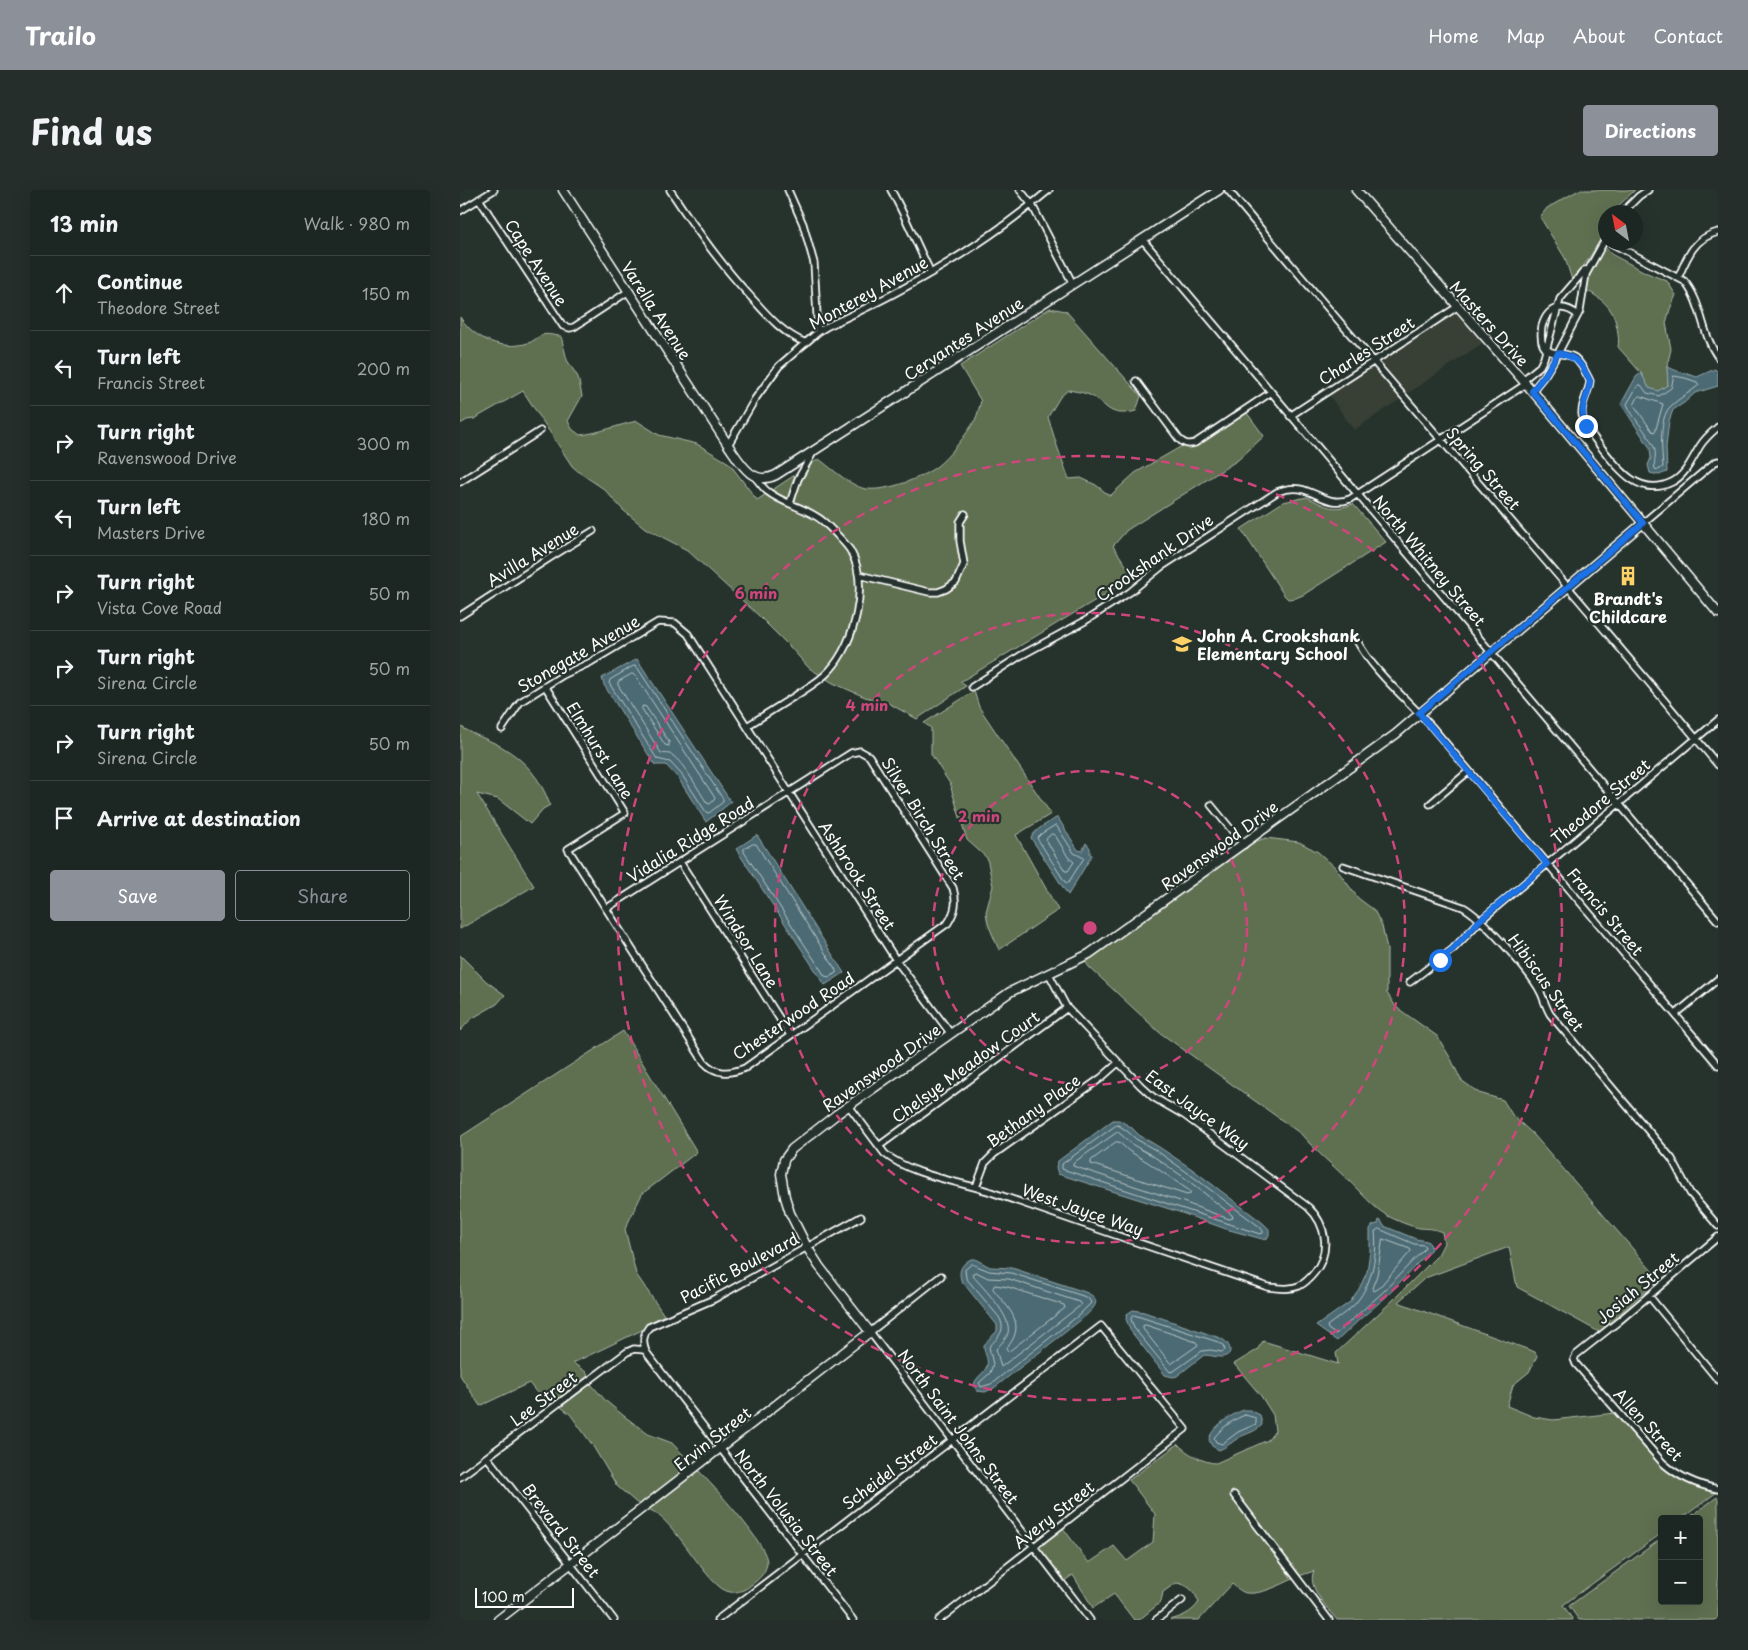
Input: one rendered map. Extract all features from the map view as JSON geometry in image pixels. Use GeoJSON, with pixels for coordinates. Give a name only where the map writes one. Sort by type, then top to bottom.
{"type":"FeatureCollection","features":[{"type":"Feature","properties":{"kind":"street"},"geometry":{"type":"LineString","coordinates":[[460,211],[494,190]]}},
{"type":"Feature","properties":{"kind":"street","name":"Varella Avenue"},"geometry":{"type":"LineString","coordinates":[[563,190],[728,445]]}},
{"type":"Feature","properties":{"kind":"street"},"geometry":{"type":"LineString","coordinates":[[670,190],[730,275],[777,326],[806,343]]}},
{"type":"Feature","properties":{"kind":"street"},"geometry":{"type":"LineString","coordinates":[[788,190],[803,224],[814,263],[818,332]]}},
{"type":"Feature","properties":{"kind":"street"},"geometry":{"type":"LineString","coordinates":[[891,190],[907,218],[920,252],[931,273]]}},
{"type":"Feature","properties":{"kind":"street"},"geometry":{"type":"LineString","coordinates":[[1020,190],[1032,205],[1073,284]]}},
{"type":"Feature","properties":{"kind":"street","name":"Monterey Avenue"},"geometry":{"type":"LineString","coordinates":[[728,445],[768,381],[785,361],[818,332],[931,273],[979,243],[1032,205],[1049,190]]}},
{"type":"Feature","properties":{"kind":"street","name":"Cervantes Avenue"},"geometry":{"type":"LineString","coordinates":[[755,477],[773,477],[1219,190]]}},
{"type":"Feature","properties":{"kind":"street","name":"Spring Street"},"geometry":{"type":"LineString","coordinates":[[1228,190],[1718,765]]}},
{"type":"Feature","properties":{"kind":"street","name":"Masters Drive"},"geometry":{"type":"LineString","coordinates":[[1356,190],[1532,391],[1718,613]]}},
{"type":"Feature","properties":{"kind":"street"},"geometry":{"type":"LineString","coordinates":[[1630,205],[1648,190]]}},
{"type":"Feature","properties":{"kind":"street","name":"Cape Avenue"},"geometry":{"type":"LineString","coordinates":[[480,199],[563,326],[574,327],[629,291]]}},
{"type":"Feature","properties":{"kind":"street"},"geometry":{"type":"LineString","coordinates":[[1678,278],[1692,247],[1707,235],[1718,232]]}},
{"type":"Feature","properties":{"kind":"street","name":"North Whitney Street"},"geometry":{"type":"LineString","coordinates":[[1142,239],[1270,393],[1718,921]]}},
{"type":"Feature","properties":{"kind":"street"},"geometry":{"type":"LineString","coordinates":[[1532,391],[1545,375],[1578,315],[1582,303],[1586,274],[1600,250]]}},
{"type":"Feature","properties":{"kind":"street"},"geometry":{"type":"LineString","coordinates":[[1625,250],[1684,281],[1692,290],[1711,347],[1718,358]]}},
{"type":"Feature","properties":{"kind":"street"},"geometry":{"type":"LineString","coordinates":[[1557,308],[1560,299],[1592,262]]}},
{"type":"Feature","properties":{"kind":"street","name":"Charles Street"},"geometry":{"type":"LineString","coordinates":[[1290,416],[1457,307]]}},
{"type":"Feature","properties":{"kind":"street","name":"Crookshank Drive"},"geometry":{"type":"LineString","coordinates":[[972,687],[1020,656],[1085,621],[1130,592],[1161,567],[1277,492],[1287,488],[1303,488],[1325,499],[1338,502],[1346,500],[1441,440],[1524,382],[1540,366],[1547,350],[1557,308]]}},
{"type":"Feature","properties":{"kind":"street"},"geometry":{"type":"LineString","coordinates":[[1578,315],[1564,308],[1550,311],[1545,316],[1540,336],[1543,346],[1547,350],[1575,358],[1584,368],[1590,381],[1582,406],[1582,416],[1594,439],[1621,472],[1646,486],[1657,487],[1672,482],[1682,475],[1700,445],[1718,427]]}},
{"type":"Feature","properties":{"kind":"street"},"geometry":{"type":"LineString","coordinates":[[1136,381],[1179,439],[1189,444],[1195,443],[1270,393]]}},
{"type":"Feature","properties":{"kind":"street"},"geometry":{"type":"LineString","coordinates":[[460,482],[540,431]]}},
{"type":"Feature","properties":{"kind":"street"},"geometry":{"type":"LineString","coordinates":[[728,445],[746,471],[755,477],[767,491],[781,500],[814,513],[838,536],[850,551],[859,575],[860,597],[849,640],[841,657],[821,678],[747,726]]}},
{"type":"Feature","properties":{"kind":"street"},"geometry":{"type":"LineString","coordinates":[[790,503],[798,479],[815,450]]}},
{"type":"Feature","properties":{"kind":"street","name":"Ravenswood Drive"},"geometry":{"type":"LineString","coordinates":[[807,1247],[792,1218],[781,1180],[782,1167],[792,1149],[849,1106],[1010,992],[1090,954],[1374,750],[1718,461]]}},
{"type":"Feature","properties":{"kind":"street"},"geometry":{"type":"LineString","coordinates":[[859,575],[929,592],[938,592],[946,589],[956,582],[964,564],[960,541],[960,522],[964,514]]}},
{"type":"Feature","properties":{"kind":"street","name":"Avilla Avenue"},"geometry":{"type":"LineString","coordinates":[[460,616],[593,531]]}},
{"type":"Feature","properties":{"kind":"street","name":"Stonegate Avenue"},"geometry":{"type":"LineString","coordinates":[[502,730],[520,702],[563,674],[590,662],[658,622],[675,623],[688,634],[747,726]]}},
{"type":"Feature","properties":{"kind":"street","name":"Francis Street"},"geometry":{"type":"LineString","coordinates":[[1356,639],[1368,660],[1419,713],[1718,1065]]}},
{"type":"Feature","properties":{"kind":"street","name":"Elmhurst Lane"},"geometry":{"type":"LineString","coordinates":[[545,686],[625,813],[568,849],[606,908]]}},
{"type":"Feature","properties":{"kind":"street","name":"Theodore Street"},"geometry":{"type":"LineString","coordinates":[[1410,982],[1453,949],[1480,920],[1718,720]]}},
{"type":"Feature","properties":{"kind":"street","name":"Ashbrook Street"},"geometry":{"type":"LineString","coordinates":[[747,726],[896,960],[951,1034]]}},
{"type":"Feature","properties":{"kind":"street","name":"Silver Birch Street"},"geometry":{"type":"LineString","coordinates":[[789,793],[851,753],[860,751],[869,756],[953,888],[956,903],[954,913],[948,923],[896,960]]}},
{"type":"Feature","properties":{"kind":"street"},"geometry":{"type":"LineString","coordinates":[[1430,804],[1469,771]]}},
{"type":"Feature","properties":{"kind":"street","name":"Vidalia Ridge Road"},"geometry":{"type":"LineString","coordinates":[[606,908],[789,793]]}},
{"type":"Feature","properties":{"kind":"street"},"geometry":{"type":"LineString","coordinates":[[1211,805],[1244,845]]}},
{"type":"Feature","properties":{"kind":"street","name":"Windsor Lane"},"geometry":{"type":"LineString","coordinates":[[680,862],[790,1036]]}},
{"type":"Feature","properties":{"kind":"street","name":"Hibiscus Street"},"geometry":{"type":"LineString","coordinates":[[1343,866],[1472,911],[1530,978],[1550,1014],[1672,1159],[1690,1193],[1718,1226]]}},
{"type":"Feature","properties":{"kind":"street","name":"Chesterwood Road"},"geometry":{"type":"LineString","coordinates":[[606,908],[704,1062],[709,1068],[721,1073],[734,1072],[744,1068],[896,960]]}},
{"type":"Feature","properties":{"kind":"street","name":"East Jayce Way"},"geometry":{"type":"LineString","coordinates":[[1048,974],[1067,1008],[1152,1097],[1184,1115],[1316,1216],[1321,1226],[1324,1240],[1325,1255],[1322,1260]]}},
{"type":"Feature","properties":{"kind":"street"},"geometry":{"type":"LineString","coordinates":[[1676,1014],[1718,979]]}},
{"type":"Feature","properties":{"kind":"street","name":"Chelsye Meadow Court"},"geometry":{"type":"LineString","coordinates":[[878,1146],[1067,1008]]}},
{"type":"Feature","properties":{"kind":"street","name":"Bethany Place"},"geometry":{"type":"LineString","coordinates":[[976,1187],[985,1163],[994,1154],[1101,1078],[1118,1063]]}},
{"type":"Feature","properties":{"kind":"street","name":"West Jayce Way"},"geometry":{"type":"LineString","coordinates":[[849,1106],[878,1146],[892,1160],[914,1170],[976,1187],[1268,1287],[1284,1289],[1300,1285],[1311,1278],[1322,1260]]}},
{"type":"Feature","properties":{"kind":"street","name":"Pacific Boulevard"},"geometry":{"type":"LineString","coordinates":[[645,1350],[644,1337],[649,1327],[714,1299],[861,1216]]}},
{"type":"Feature","properties":{"kind":"street","name":"Josiah Street"},"geometry":{"type":"LineString","coordinates":[[1574,1359],[1576,1355],[1718,1237]]}},
{"type":"Feature","properties":{"kind":"street","name":"North Saint Johns Street"},"geometry":{"type":"LineString","coordinates":[[807,1247],[819,1266],[1090,1620]]}},
{"type":"Feature","properties":{"kind":"street","name":"Ervin Street"},"geometry":{"type":"LineString","coordinates":[[498,1620],[941,1276]]}},
{"type":"Feature","properties":{"kind":"street"},"geometry":{"type":"LineString","coordinates":[[1648,1296],[1718,1380]]}},
{"type":"Feature","properties":{"kind":"street","name":"Avery Street"},"geometry":{"type":"LineString","coordinates":[[938,1620],[1185,1429],[1101,1326]]}},
{"type":"Feature","properties":{"kind":"street","name":"Scheidel Street"},"geometry":{"type":"LineString","coordinates":[[717,1620],[1101,1326]]}},
{"type":"Feature","properties":{"kind":"street","name":"Lee Street"},"geometry":{"type":"LineString","coordinates":[[460,1477],[627,1352],[634,1349],[645,1350]]}},
{"type":"Feature","properties":{"kind":"street","name":"North Volusia Street"},"geometry":{"type":"LineString","coordinates":[[645,1350],[853,1620]]}},
{"type":"Feature","properties":{"kind":"street","name":"Allen Street"},"geometry":{"type":"LineString","coordinates":[[1574,1359],[1576,1364],[1663,1463],[1673,1472],[1693,1482],[1718,1489]]}},
{"type":"Feature","properties":{"kind":"street","name":"Brevard Street"},"geometry":{"type":"LineString","coordinates":[[487,1457],[614,1620]]}},
{"type":"Feature","properties":{"kind":"street"},"geometry":{"type":"LineString","coordinates":[[1234,1495],[1328,1620]]}},
{"type":"Feature","properties":{"kind":"street"},"geometry":{"type":"LineString","coordinates":[[1156,1620],[1182,1600]]}},
{"type":"Feature","properties":{"kind":"shaded area"},"geometry":{"type":"Polygon","coordinates":[[[1457,312],[1484,342],[1407,394],[1379,362],[1457,312]]]}},
{"type":"Feature","properties":{"kind":"shaded area"},"geometry":{"type":"Polygon","coordinates":[[[1374,366],[1402,398],[1354,430],[1329,395],[1374,366]]]}},
{"type":"Feature","properties":{"kind":"green space"},"geometry":{"type":"Polygon","coordinates":[[[1579,190],[1635,190],[1619,205],[1598,205],[1598,243],[1572,280],[1565,258],[1540,217],[1547,208],[1579,190]]]}},
{"type":"Feature","properties":{"kind":"green space"},"geometry":{"type":"Polygon","coordinates":[[[1603,250],[1608,250],[1611,254],[1647,273],[1667,281],[1676,295],[1666,323],[1671,349],[1667,366],[1668,385],[1658,391],[1649,388],[1641,373],[1618,347],[1616,323],[1613,314],[1600,299],[1586,290],[1589,275],[1603,250]]]}},
{"type":"Feature","properties":{"kind":"green space"},"geometry":{"type":"Polygon","coordinates":[[[1050,308],[1066,311],[1141,396],[1136,411],[1126,413],[1113,411],[1087,394],[1068,390],[1060,397],[1048,417],[1069,479],[1081,478],[1096,485],[1110,496],[1135,473],[1182,446],[1192,448],[1197,446],[1247,413],[1264,436],[1238,460],[1127,530],[1113,546],[1134,577],[960,682],[966,686],[917,719],[888,703],[865,697],[833,683],[809,668],[757,614],[687,550],[645,528],[623,510],[604,489],[572,466],[523,391],[474,419],[460,424],[460,317],[466,325],[481,337],[499,344],[518,345],[530,342],[544,334],[561,336],[567,360],[578,377],[582,396],[568,421],[572,429],[580,435],[637,421],[659,435],[697,444],[729,463],[757,500],[819,459],[842,477],[861,488],[884,488],[912,480],[936,467],[972,426],[981,401],[960,366],[1050,308]]]}},
{"type":"Feature","properties":{"kind":"green space"},"geometry":{"type":"Polygon","coordinates":[[[1307,497],[1334,508],[1353,504],[1386,542],[1303,595],[1288,599],[1241,529],[1283,502],[1307,497]]]}},
{"type":"Feature","properties":{"kind":"green space"},"geometry":{"type":"Polygon","coordinates":[[[974,691],[979,707],[1051,814],[1016,835],[1058,910],[999,950],[988,924],[986,912],[993,886],[987,858],[967,840],[952,787],[931,754],[931,728],[924,723],[974,691]]]}},
{"type":"Feature","properties":{"kind":"green space"},"geometry":{"type":"Polygon","coordinates":[[[460,726],[502,747],[525,764],[542,787],[550,805],[543,809],[530,824],[498,799],[477,794],[534,886],[460,929],[460,726]]]}},
{"type":"Feature","properties":{"kind":"green space"},"geometry":{"type":"Polygon","coordinates":[[[1266,838],[1299,842],[1318,852],[1335,867],[1358,898],[1374,910],[1382,926],[1387,949],[1387,993],[1396,1007],[1437,1036],[1461,1080],[1479,1093],[1503,1100],[1513,1116],[1534,1135],[1659,1279],[1599,1332],[1517,1287],[1509,1247],[1425,1278],[1398,1302],[1535,1352],[1537,1356],[1529,1372],[1513,1385],[1507,1406],[1534,1417],[1553,1420],[1615,1413],[1647,1451],[1670,1472],[1699,1487],[1717,1492],[1686,1515],[1658,1515],[1658,1536],[1563,1605],[1573,1620],[1337,1620],[1315,1590],[1312,1577],[1314,1571],[1299,1576],[1234,1490],[1229,1494],[1293,1579],[1270,1589],[1252,1593],[1242,1592],[1232,1584],[1199,1620],[1170,1620],[1190,1612],[1199,1602],[1190,1589],[1176,1583],[1163,1592],[1161,1602],[1139,1620],[1134,1620],[1114,1594],[1093,1608],[1073,1575],[1064,1581],[1038,1548],[1063,1528],[1089,1563],[1114,1546],[1127,1561],[1153,1542],[1155,1514],[1129,1480],[1178,1444],[1196,1457],[1216,1463],[1268,1440],[1275,1431],[1273,1415],[1261,1396],[1234,1364],[1257,1350],[1263,1341],[1338,1364],[1336,1353],[1438,1255],[1444,1243],[1442,1232],[1408,1225],[1382,1212],[1301,1134],[1159,1032],[1089,967],[1085,961],[1254,842],[1266,838]]]}},
{"type":"Feature","properties":{"kind":"green space"},"geometry":{"type":"Polygon","coordinates":[[[460,955],[486,981],[505,995],[497,1004],[471,1019],[460,1031],[460,955]]]}},
{"type":"Feature","properties":{"kind":"green space"},"geometry":{"type":"Polygon","coordinates":[[[623,1031],[697,1152],[642,1194],[625,1229],[636,1274],[664,1315],[648,1324],[642,1330],[573,1363],[586,1372],[588,1376],[554,1402],[537,1393],[529,1383],[480,1406],[460,1375],[460,1137],[623,1031]]]}},
{"type":"Feature","properties":{"kind":"green space"},"geometry":{"type":"Polygon","coordinates":[[[591,1384],[606,1401],[624,1416],[648,1434],[672,1443],[693,1465],[640,1506],[617,1486],[591,1443],[570,1414],[561,1407],[591,1384]]]}},
{"type":"Feature","properties":{"kind":"green space"},"geometry":{"type":"Polygon","coordinates":[[[698,1470],[739,1516],[765,1555],[767,1564],[763,1574],[749,1587],[741,1591],[730,1592],[721,1588],[711,1579],[659,1515],[648,1509],[698,1470]]]}},
{"type":"Feature","properties":{"kind":"green space"},"geometry":{"type":"Polygon","coordinates":[[[1717,1497],[1718,1620],[1579,1620],[1569,1606],[1658,1541],[1658,1605],[1703,1605],[1703,1515],[1692,1515],[1717,1497]]]}},
{"type":"Feature","properties":{"kind":"water"},"geometry":{"type":"Polygon","coordinates":[[[1667,366],[1697,377],[1715,369],[1718,372],[1718,386],[1695,393],[1673,410],[1669,421],[1666,447],[1667,472],[1659,475],[1650,473],[1648,465],[1651,458],[1650,448],[1621,404],[1636,377],[1641,373],[1649,388],[1658,391],[1668,385],[1667,366]]]}},
{"type":"Feature","properties":{"kind":"water"},"geometry":{"type":"Polygon","coordinates":[[[637,659],[731,802],[706,822],[678,778],[666,765],[655,765],[604,685],[602,678],[637,659]]]}},
{"type":"Feature","properties":{"kind":"water"},"geometry":{"type":"Polygon","coordinates":[[[1058,818],[1078,850],[1082,851],[1086,843],[1092,855],[1068,895],[1031,838],[1038,829],[1058,818]]]}},
{"type":"Feature","properties":{"kind":"water"},"geometry":{"type":"Polygon","coordinates":[[[757,835],[844,973],[825,985],[736,849],[757,835]]]}},
{"type":"Feature","properties":{"kind":"water"},"geometry":{"type":"Polygon","coordinates":[[[1113,1120],[1119,1120],[1131,1127],[1139,1135],[1192,1169],[1263,1223],[1269,1229],[1269,1235],[1266,1240],[1226,1229],[1179,1212],[1058,1174],[1056,1167],[1058,1161],[1113,1120]]]}},
{"type":"Feature","properties":{"kind":"water"},"geometry":{"type":"Polygon","coordinates":[[[1379,1220],[1384,1226],[1416,1239],[1427,1241],[1431,1249],[1386,1297],[1337,1341],[1316,1326],[1350,1302],[1359,1289],[1367,1272],[1370,1251],[1370,1229],[1373,1225],[1378,1224],[1379,1220]]]}},
{"type":"Feature","properties":{"kind":"water"},"geometry":{"type":"Polygon","coordinates":[[[971,1259],[975,1259],[990,1267],[1012,1268],[1085,1292],[1095,1298],[1096,1301],[1093,1308],[1082,1319],[994,1388],[985,1392],[977,1391],[974,1385],[986,1368],[987,1360],[984,1345],[997,1331],[997,1325],[961,1280],[960,1273],[962,1268],[971,1259]]]}},
{"type":"Feature","properties":{"kind":"water"},"geometry":{"type":"Polygon","coordinates":[[[1133,1310],[1220,1338],[1229,1346],[1230,1352],[1226,1356],[1221,1357],[1204,1355],[1177,1376],[1165,1375],[1130,1330],[1126,1319],[1127,1314],[1133,1310]]]}},
{"type":"Feature","properties":{"kind":"water"},"geometry":{"type":"Polygon","coordinates":[[[1244,1410],[1250,1410],[1260,1415],[1262,1425],[1219,1450],[1212,1446],[1209,1440],[1214,1430],[1228,1418],[1244,1410]]]}},
{"type":"Feature","properties":{"kind":"place","name":"Brandt's Childcare"},"geometry":{"type":"Point","coordinates":[1628,576]}},
{"type":"Feature","properties":{"kind":"place","name":"John A. Crookshank Elementary School"},"geometry":{"type":"Point","coordinates":[1182,644]}},
{"type":"Feature","properties":{"kind":"route"},"geometry":{"type":"LineString","coordinates":[[1440,960],[1480,920],[1547,864],[1419,713],[1643,523],[1532,391],[1545,375],[1558,353],[1575,358],[1584,368],[1590,381],[1582,406],[1582,416],[1586,426]]}}]}
